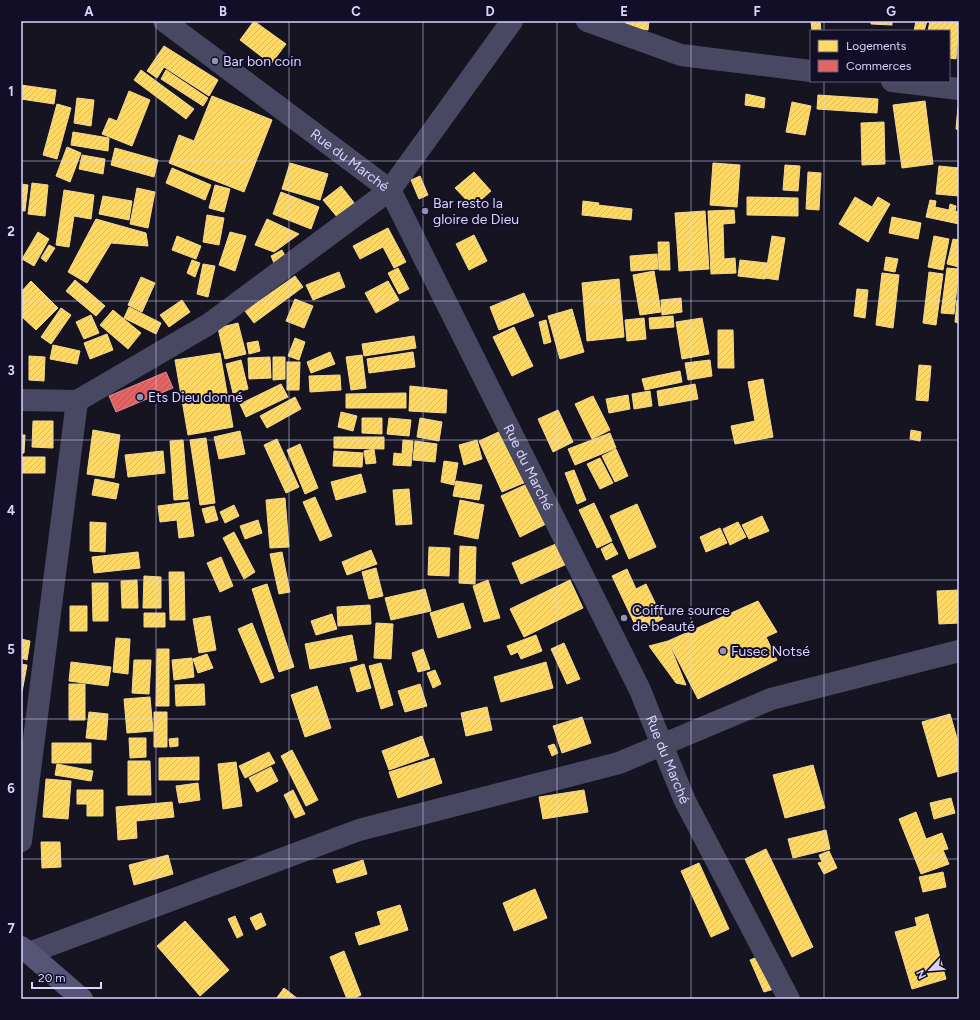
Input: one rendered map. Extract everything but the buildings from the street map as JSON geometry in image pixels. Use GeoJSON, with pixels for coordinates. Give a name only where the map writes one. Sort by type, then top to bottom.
{"type":"FeatureCollection","features":[{"type":"Feature","properties":{"kind":"main road"},"geometry":{"type":"LineString","coordinates":[[25,950],[82,999]]}},
{"type":"Feature","properties":{"kind":"street","name":"Rue du Marché"},"geometry":{"type":"LineString","coordinates":[[164,21],[390,190],[640,690],[686,801],[788,999]]}},
{"type":"Feature","properties":{"kind":"street"},"geometry":{"type":"LineString","coordinates":[[21,400],[77,401],[209,324],[390,190],[512,21]]}},
{"type":"Feature","properties":{"kind":"street"},"geometry":{"type":"LineString","coordinates":[[587,21],[681,55],[810,71]]}},
{"type":"Feature","properties":{"kind":"street"},"geometry":{"type":"LineString","coordinates":[[899,82],[959,90]]}},
{"type":"Feature","properties":{"kind":"street"},"geometry":{"type":"LineString","coordinates":[[21,841],[77,401]]}},
{"type":"Feature","properties":{"kind":"street"},"geometry":{"type":"LineString","coordinates":[[25,950],[359,830],[619,763],[771,699],[959,651]]}},
{"type":"Feature","properties":{"kind":"place","name":"Bar bon coin"},"geometry":{"type":"Point","coordinates":[215,61]}},
{"type":"Feature","properties":{"kind":"place","name":"Bar resto la gloire de Dieu"},"geometry":{"type":"Point","coordinates":[425,211]}},
{"type":"Feature","properties":{"kind":"place","name":"Ets Dieu donné"},"geometry":{"type":"Point","coordinates":[140,397]}},
{"type":"Feature","properties":{"kind":"place","name":"Coiffure source de beauté"},"geometry":{"type":"Point","coordinates":[624,618]}},
{"type":"Feature","properties":{"kind":"place","name":"Fusec Notsé"},"geometry":{"type":"Point","coordinates":[723,651]}}]}
